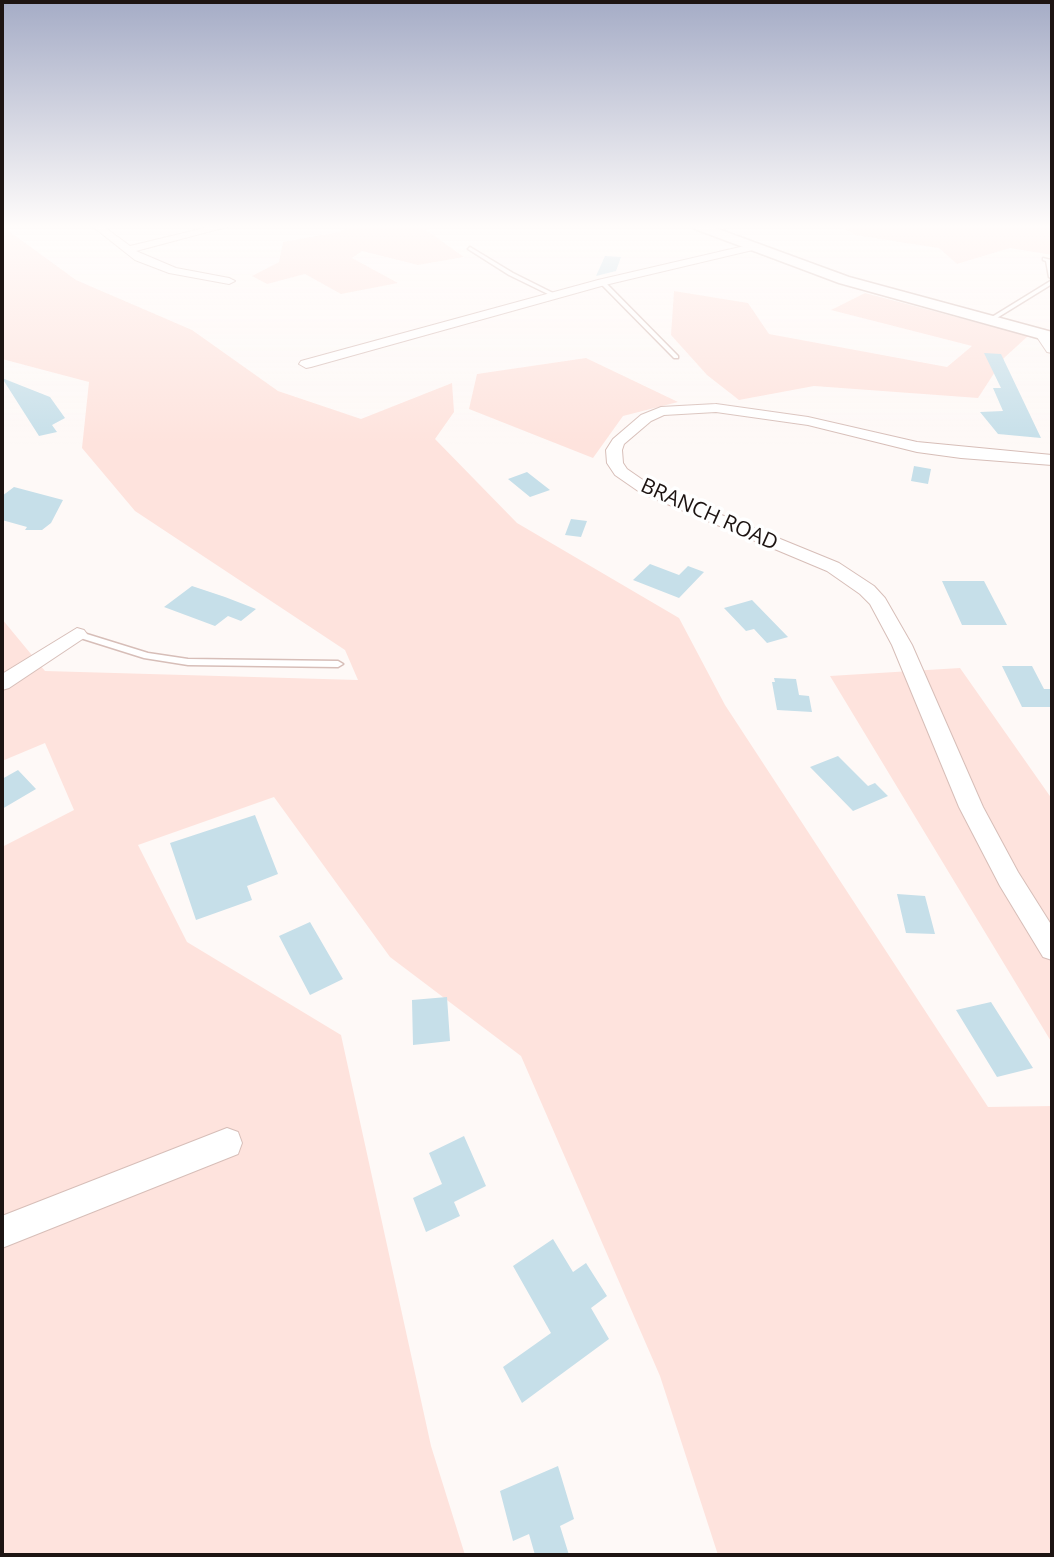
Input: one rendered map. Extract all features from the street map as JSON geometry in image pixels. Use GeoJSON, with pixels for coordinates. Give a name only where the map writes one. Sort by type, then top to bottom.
{"type":"FeatureCollection","features":[{"type":"Feature","properties":{"kind":"street"},"geometry":{"type":"LineString","coordinates":[[306,364],[541,299]]}},
{"type":"Feature","properties":{"kind":"street"},"geometry":{"type":"LineString","coordinates":[[912,299],[1046,335],[1052,349]]}},
{"type":"Feature","properties":{"kind":"street","name":"BRANCH ROAD"},"geometry":{"type":"LineString","coordinates":[[1052,460],[928,449],[808,421],[716,408],[673,409],[653,414],[626,434],[614,450],[615,463],[629,480],[669,500],[833,568],[852,579],[878,602],[902,645],[971,807],[1009,879],[1052,949]]}},
{"type":"Feature","properties":{"kind":"street"},"geometry":{"type":"LineString","coordinates":[[2,682],[77,634]]}},
{"type":"Feature","properties":{"kind":"street"},"geometry":{"type":"LineString","coordinates":[[2,1232],[227,1143]]}},
{"type":"Feature","properties":{"kind":"lane"},"geometry":{"type":"LineString","coordinates":[[618,299],[676,357]]}},
{"type":"Feature","properties":{"kind":"lane"},"geometry":{"type":"LineString","coordinates":[[990,320],[1022,299]]}},
{"type":"Feature","properties":{"kind":"lane"},"geometry":{"type":"LineString","coordinates":[[77,634],[147,656],[188,662],[338,664]]}},
{"type":"Feature","properties":{"kind":"shaded area"},"geometry":{"type":"Polygon","coordinates":[[[2,299],[119,299],[192,330],[278,391],[361,419],[452,383],[454,412],[435,439],[517,523],[679,618],[725,705],[988,1107],[1052,1106],[1052,1555],[718,1555],[660,1376],[521,1056],[390,957],[274,797],[138,845],[187,942],[341,1035],[431,1446],[465,1555],[2,1555],[2,847],[74,810],[45,743],[2,761],[2,619],[45,671],[358,680],[345,650],[135,511],[82,448],[89,382],[2,359],[2,299]]]}},
{"type":"Feature","properties":{"kind":"shaded area"},"geometry":{"type":"Polygon","coordinates":[[[673,299],[721,299],[748,303],[769,334],[947,367],[972,346],[831,310],[854,299],[886,299],[1028,336],[1004,358],[978,398],[814,386],[739,400],[707,375],[671,335],[673,299]]]}},
{"type":"Feature","properties":{"kind":"shaded area"},"geometry":{"type":"Polygon","coordinates":[[[586,358],[678,402],[623,416],[593,458],[469,409],[477,374],[586,358]]]}},
{"type":"Feature","properties":{"kind":"shaded area"},"geometry":{"type":"Polygon","coordinates":[[[960,668],[1052,799],[1052,1043],[830,676],[960,668]]]}},
{"type":"Feature","properties":{"kind":"building"},"geometry":{"type":"Polygon","coordinates":[[[984,353],[1001,354],[1041,438],[998,434],[980,412],[1003,411],[993,388],[1001,388],[984,353]]]}},
{"type":"Feature","properties":{"kind":"building"},"geometry":{"type":"Polygon","coordinates":[[[2,378],[50,397],[65,418],[52,425],[57,432],[39,436],[2,378]]]}},
{"type":"Feature","properties":{"kind":"building"},"geometry":{"type":"Polygon","coordinates":[[[914,466],[931,469],[928,484],[911,481],[914,466]]]}},
{"type":"Feature","properties":{"kind":"building"},"geometry":{"type":"Polygon","coordinates":[[[527,472],[550,490],[530,497],[508,479],[527,472]]]}},
{"type":"Feature","properties":{"kind":"building"},"geometry":{"type":"Polygon","coordinates":[[[14,487],[63,500],[51,523],[42,530],[25,530],[27,527],[2,520],[2,496],[14,487]]]}},
{"type":"Feature","properties":{"kind":"building"},"geometry":{"type":"Polygon","coordinates":[[[571,519],[587,521],[581,537],[565,535],[571,519]]]}},
{"type":"Feature","properties":{"kind":"building"},"geometry":{"type":"Polygon","coordinates":[[[650,564],[679,575],[688,566],[704,572],[679,598],[633,580],[650,564]]]}},
{"type":"Feature","properties":{"kind":"building"},"geometry":{"type":"Polygon","coordinates":[[[942,581],[984,581],[1007,625],[962,625],[942,581]]]}},
{"type":"Feature","properties":{"kind":"building"},"geometry":{"type":"Polygon","coordinates":[[[192,586],[256,609],[241,621],[228,616],[215,626],[164,607],[192,586]]]}},
{"type":"Feature","properties":{"kind":"building"},"geometry":{"type":"Polygon","coordinates":[[[752,600],[788,637],[767,643],[754,629],[746,631],[724,608],[752,600]]]}},
{"type":"Feature","properties":{"kind":"building"},"geometry":{"type":"Polygon","coordinates":[[[1002,666],[1032,666],[1044,689],[1052,689],[1052,707],[1022,707],[1002,666]]]}},
{"type":"Feature","properties":{"kind":"building"},"geometry":{"type":"Polygon","coordinates":[[[774,678],[796,679],[799,695],[809,696],[812,712],[777,710],[772,682],[775,682],[774,678]]]}},
{"type":"Feature","properties":{"kind":"building"},"geometry":{"type":"Polygon","coordinates":[[[838,756],[868,786],[875,783],[888,796],[853,811],[810,767],[838,756]]]}},
{"type":"Feature","properties":{"kind":"building"},"geometry":{"type":"Polygon","coordinates":[[[18,770],[36,789],[2,809],[2,779],[18,770]]]}},
{"type":"Feature","properties":{"kind":"building"},"geometry":{"type":"Polygon","coordinates":[[[255,815],[278,874],[247,886],[252,900],[196,920],[170,843],[255,815]]]}},
{"type":"Feature","properties":{"kind":"building"},"geometry":{"type":"Polygon","coordinates":[[[897,894],[925,896],[935,934],[906,933],[897,894]]]}},
{"type":"Feature","properties":{"kind":"building"},"geometry":{"type":"Polygon","coordinates":[[[310,922],[343,979],[310,995],[279,936],[310,922]]]}},
{"type":"Feature","properties":{"kind":"building"},"geometry":{"type":"Polygon","coordinates":[[[447,997],[450,1041],[413,1045],[412,1000],[447,997]]]}},
{"type":"Feature","properties":{"kind":"building"},"geometry":{"type":"Polygon","coordinates":[[[991,1002],[1033,1068],[997,1077],[956,1010],[991,1002]]]}},
{"type":"Feature","properties":{"kind":"building"},"geometry":{"type":"Polygon","coordinates":[[[464,1136],[486,1186],[454,1202],[460,1216],[426,1232],[413,1198],[442,1184],[429,1153],[464,1136]]]}},
{"type":"Feature","properties":{"kind":"building"},"geometry":{"type":"Polygon","coordinates":[[[553,1239],[573,1272],[586,1263],[607,1296],[591,1308],[609,1339],[522,1403],[503,1367],[551,1333],[513,1266],[553,1239]]]}},
{"type":"Feature","properties":{"kind":"building"},"geometry":{"type":"Polygon","coordinates":[[[558,1466],[574,1519],[560,1526],[569,1555],[535,1555],[529,1534],[513,1541],[500,1491],[558,1466]]]}}]}
